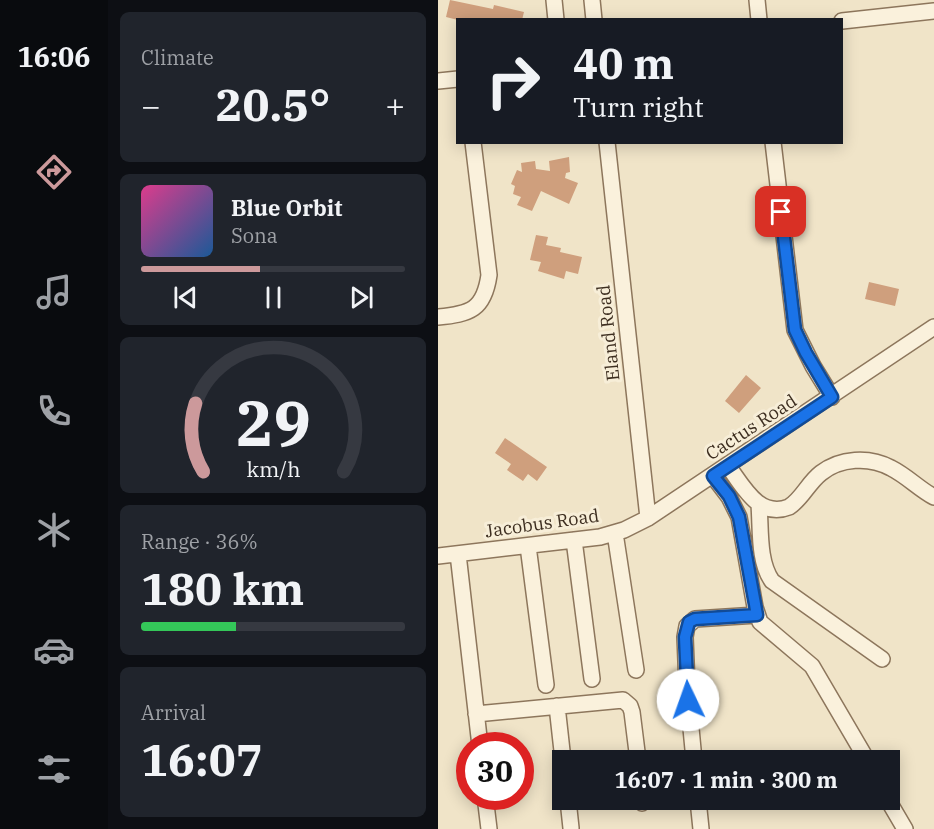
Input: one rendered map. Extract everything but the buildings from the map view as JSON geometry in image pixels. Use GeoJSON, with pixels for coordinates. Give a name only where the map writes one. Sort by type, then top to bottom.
{"type":"FeatureCollection","features":[{"type":"Feature","properties":{"kind":"street"},"geometry":{"type":"LineString","coordinates":[[554,0],[556,18]]}},
{"type":"Feature","properties":{"kind":"street"},"geometry":{"type":"LineString","coordinates":[[592,0],[594,18]]}},
{"type":"Feature","properties":{"kind":"street"},"geometry":{"type":"LineString","coordinates":[[757,0],[759,18]]}},
{"type":"Feature","properties":{"kind":"street"},"geometry":{"type":"LineString","coordinates":[[843,21],[934,11]]}},
{"type":"Feature","properties":{"kind":"street"},"geometry":{"type":"LineString","coordinates":[[438,81],[456,79]]}},
{"type":"Feature","properties":{"kind":"street"},"geometry":{"type":"LineString","coordinates":[[438,317],[458,315],[472,310],[482,301],[487,290],[489,275],[473,144]]}},
{"type":"Feature","properties":{"kind":"street","name":"Eland Road"},"geometry":{"type":"LineString","coordinates":[[607,144],[648,518]]}},
{"type":"Feature","properties":{"kind":"street"},"geometry":{"type":"LineString","coordinates":[[773,144],[795,330],[832,397]]}},
{"type":"Feature","properties":{"kind":"street","name":"Cactus Road"},"geometry":{"type":"LineString","coordinates":[[648,518],[934,327]]}},
{"type":"Feature","properties":{"kind":"street"},"geometry":{"type":"LineString","coordinates":[[729,466],[759,505],[776,510],[794,504],[821,473],[843,462],[862,460],[890,466],[934,497]]}},
{"type":"Feature","properties":{"kind":"street"},"geometry":{"type":"LineString","coordinates":[[713,476],[729,496],[739,517],[757,615],[766,628],[812,666],[861,750]]}},
{"type":"Feature","properties":{"kind":"street"},"geometry":{"type":"LineString","coordinates":[[759,505],[764,562],[772,581],[882,659]]}},
{"type":"Feature","properties":{"kind":"street","name":"Jacobus Road"},"geometry":{"type":"LineString","coordinates":[[438,556],[600,537],[648,518]]}},
{"type":"Feature","properties":{"kind":"street"},"geometry":{"type":"LineString","coordinates":[[615,532],[636,670]]}},
{"type":"Feature","properties":{"kind":"street"},"geometry":{"type":"LineString","coordinates":[[574,540],[592,680]]}},
{"type":"Feature","properties":{"kind":"street"},"geometry":{"type":"LineString","coordinates":[[528,546],[546,685]]}},
{"type":"Feature","properties":{"kind":"street"},"geometry":{"type":"LineString","coordinates":[[458,554],[478,732]]}},
{"type":"Feature","properties":{"kind":"street"},"geometry":{"type":"LineString","coordinates":[[693,750],[687,686],[685,637],[687,626],[695,619],[757,615]]}},
{"type":"Feature","properties":{"kind":"street"},"geometry":{"type":"LineString","coordinates":[[476,714],[619,699],[627,702],[632,712],[637,750]]}},
{"type":"Feature","properties":{"kind":"street"},"geometry":{"type":"LineString","coordinates":[[557,706],[562,750]]}},
{"type":"Feature","properties":{"kind":"street"},"geometry":{"type":"LineString","coordinates":[[487,810],[489,829]]}},
{"type":"Feature","properties":{"kind":"street"},"geometry":{"type":"LineString","coordinates":[[569,810],[571,828]]}},
{"type":"Feature","properties":{"kind":"street"},"geometry":{"type":"LineString","coordinates":[[699,810],[701,829]]}},
{"type":"Feature","properties":{"kind":"street"},"geometry":{"type":"LineString","coordinates":[[894,810],[905,829]]}},
{"type":"Feature","properties":{"kind":"route"},"geometry":{"type":"LineString","coordinates":[[688,700],[685,637],[689,622],[710,617],[757,615],[742,526],[734,504],[713,476],[832,397],[798,340],[795,330],[781,212]]}}]}
